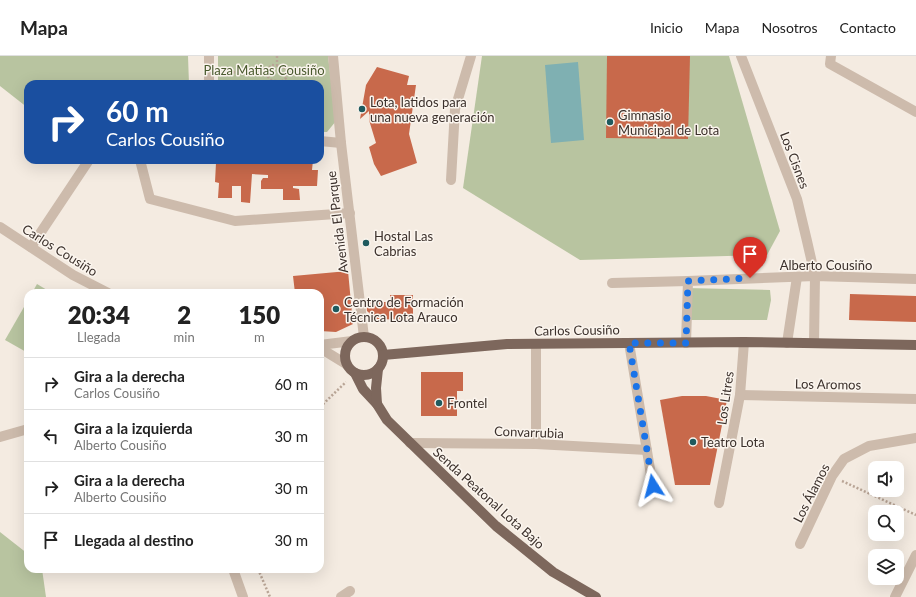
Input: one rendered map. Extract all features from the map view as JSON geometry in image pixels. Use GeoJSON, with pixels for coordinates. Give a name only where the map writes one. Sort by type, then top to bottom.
{"type":"FeatureCollection","features":[{"type":"Feature","properties":{"kind":"main road"},"geometry":{"type":"LineString","coordinates":[[364,337],[371,338],[377,342],[383,355],[381,365],[378,369],[374,373],[364,376],[355,373],[346,364],[345,351],[356,338],[364,337]]}},
{"type":"Feature","properties":{"kind":"main road","name":"Carlos Cousiño"},"geometry":{"type":"LineString","coordinates":[[383,355],[487,345],[536,344],[744,342],[916,345]]}},
{"type":"Feature","properties":{"kind":"main road"},"geometry":{"type":"LineString","coordinates":[[377,404],[376,388],[378,369]]}},
{"type":"Feature","properties":{"kind":"main road","name":"Senda Peatonal Lota Bajo"},"geometry":{"type":"LineString","coordinates":[[355,373],[363,389],[377,404],[387,420],[496,526],[553,572],[596,597]]}},
{"type":"Feature","properties":{"kind":"street"},"geometry":{"type":"LineString","coordinates":[[209,80],[210,56]]}},
{"type":"Feature","properties":{"kind":"street","name":"Avenida El Parque"},"geometry":{"type":"LineString","coordinates":[[333,56],[341,143],[364,337]]}},
{"type":"Feature","properties":{"kind":"street"},"geometry":{"type":"LineString","coordinates":[[451,180],[455,109],[471,56]]}},
{"type":"Feature","properties":{"kind":"street","name":"Los Cisnes"},"geometry":{"type":"LineString","coordinates":[[741,56],[796,199],[807,241],[815,276],[814,343]]}},
{"type":"Feature","properties":{"kind":"street"},"geometry":{"type":"LineString","coordinates":[[831,56],[830,64],[916,112]]}},
{"type":"Feature","properties":{"kind":"street"},"geometry":{"type":"LineString","coordinates":[[324,142],[341,143]]}},
{"type":"Feature","properties":{"kind":"street"},"geometry":{"type":"LineString","coordinates":[[31,247],[86,164]]}},
{"type":"Feature","properties":{"kind":"street"},"geometry":{"type":"LineString","coordinates":[[141,164],[150,199],[235,221],[350,213]]}},
{"type":"Feature","properties":{"kind":"street","name":"Carlos Cousiño"},"geometry":{"type":"LineString","coordinates":[[0,227],[74,275],[100,289]]}},
{"type":"Feature","properties":{"kind":"street","name":"Alberto Cousiño"},"geometry":{"type":"LineString","coordinates":[[612,283],[815,276],[916,279]]}},
{"type":"Feature","properties":{"kind":"street"},"geometry":{"type":"LineString","coordinates":[[787,343],[797,277]]}},
{"type":"Feature","properties":{"kind":"street"},"geometry":{"type":"LineString","coordinates":[[686,343],[688,281]]}},
{"type":"Feature","properties":{"kind":"street"},"geometry":{"type":"LineString","coordinates":[[324,344],[352,341]]}},
{"type":"Feature","properties":{"kind":"street","name":"Los Litres"},"geometry":{"type":"LineString","coordinates":[[719,503],[740,395],[744,342]]}},
{"type":"Feature","properties":{"kind":"street"},"geometry":{"type":"LineString","coordinates":[[629,343],[653,486]]}},
{"type":"Feature","properties":{"kind":"street"},"geometry":{"type":"LineString","coordinates":[[536,344],[536,444]]}},
{"type":"Feature","properties":{"kind":"street"},"geometry":{"type":"LineString","coordinates":[[324,350],[346,364]]}},
{"type":"Feature","properties":{"kind":"street","name":"Los Aromos"},"geometry":{"type":"LineString","coordinates":[[740,395],[916,398]]}},
{"type":"Feature","properties":{"kind":"street"},"geometry":{"type":"LineString","coordinates":[[0,437],[24,430]]}},
{"type":"Feature","properties":{"kind":"street","name":"Los Álamos"},"geometry":{"type":"LineString","coordinates":[[800,544],[832,476],[844,459],[869,446],[916,438]]}},
{"type":"Feature","properties":{"kind":"street","name":"Convarrubia"},"geometry":{"type":"LineString","coordinates":[[410,443],[536,444],[647,450]]}},
{"type":"Feature","properties":{"kind":"street"},"geometry":{"type":"LineString","coordinates":[[894,597],[916,555]]}},
{"type":"Feature","properties":{"kind":"street"},"geometry":{"type":"LineString","coordinates":[[234,573],[243,597]]}},
{"type":"Feature","properties":{"kind":"street"},"geometry":{"type":"LineString","coordinates":[[341,597],[350,591]]}},
{"type":"Feature","properties":{"kind":"path"},"geometry":{"type":"LineString","coordinates":[[277,56],[277,65]]}},
{"type":"Feature","properties":{"kind":"path"},"geometry":{"type":"LineString","coordinates":[[271,80],[267,76],[267,73],[268,69],[272,65],[282,66],[287,70],[286,78],[284,80]]}},
{"type":"Feature","properties":{"kind":"path"},"geometry":{"type":"LineString","coordinates":[[209,71],[267,73]]}},
{"type":"Feature","properties":{"kind":"path"},"geometry":{"type":"LineString","coordinates":[[286,74],[335,76]]}},
{"type":"Feature","properties":{"kind":"path"},"geometry":{"type":"LineString","coordinates":[[324,403],[355,373]]}},
{"type":"Feature","properties":{"kind":"path"},"geometry":{"type":"LineString","coordinates":[[832,476],[916,515]]}},
{"type":"Feature","properties":{"kind":"path"},"geometry":{"type":"LineString","coordinates":[[260,573],[270,597]]}},
{"type":"Feature","properties":{"kind":"green space"},"geometry":{"type":"Polygon","coordinates":[[[0,56],[188,56],[189,80],[24,80],[24,105],[0,86],[0,56]]]}},
{"type":"Feature","properties":{"kind":"green space","name":"Plaza Matias Cousiño"},"geometry":{"type":"Polygon","coordinates":[[[218,56],[328,56],[336,121],[327,132],[324,132],[324,80],[218,80],[218,56]]]}},
{"type":"Feature","properties":{"kind":"green space","name":"Gimnasio Municipal de Lota"},"geometry":{"type":"Polygon","coordinates":[[[482,56],[729,56],[780,231],[767,255],[580,260],[463,188],[482,56]]]}},
{"type":"Feature","properties":{"kind":"green space"},"geometry":{"type":"Polygon","coordinates":[[[37,284],[45,289],[34,289],[37,284]]]}},
{"type":"Feature","properties":{"kind":"green space"},"geometry":{"type":"Polygon","coordinates":[[[686,288],[770,290],[771,300],[767,320],[683,320],[686,288]]]}},
{"type":"Feature","properties":{"kind":"green space"},"geometry":{"type":"Polygon","coordinates":[[[24,307],[24,351],[5,340],[24,307]]]}},
{"type":"Feature","properties":{"kind":"green space"},"geometry":{"type":"Polygon","coordinates":[[[0,532],[24,551],[24,573],[43,573],[46,597],[0,597],[0,532]]]}},
{"type":"Feature","properties":{"kind":"water"},"geometry":{"type":"Polygon","coordinates":[[[578,62],[584,140],[551,143],[545,65],[578,62]]]}},
{"type":"Feature","properties":{"kind":"building"},"geometry":{"type":"Polygon","coordinates":[[[607,56],[690,56],[688,139],[606,138],[607,56]]]}},
{"type":"Feature","properties":{"kind":"building"},"geometry":{"type":"Polygon","coordinates":[[[377,67],[409,76],[407,85],[416,85],[409,134],[417,163],[381,176],[374,164],[369,147],[376,143],[369,120],[369,111],[360,119],[366,85],[377,67]]]}},
{"type":"Feature","properties":{"kind":"building"},"geometry":{"type":"Polygon","coordinates":[[[216,164],[313,164],[312,170],[318,170],[317,186],[293,186],[293,188],[299,189],[300,200],[283,200],[283,189],[261,189],[261,181],[263,178],[268,178],[268,175],[252,174],[250,203],[241,202],[241,186],[232,186],[232,198],[218,198],[219,183],[215,182],[216,164]]]}},
{"type":"Feature","properties":{"kind":"building","name":"Centro de Formación Técnica Lota Arauco"},"geometry":{"type":"Polygon","coordinates":[[[348,271],[353,324],[336,332],[324,331],[324,289],[295,289],[293,276],[348,271]]]}},
{"type":"Feature","properties":{"kind":"building"},"geometry":{"type":"Polygon","coordinates":[[[850,294],[916,296],[916,322],[849,320],[850,294]]]}},
{"type":"Feature","properties":{"kind":"building"},"geometry":{"type":"Polygon","coordinates":[[[390,295],[413,295],[413,320],[376,319],[367,311],[366,302],[390,302],[390,295]]]}},
{"type":"Feature","properties":{"kind":"building","name":"Frontel"},"geometry":{"type":"Polygon","coordinates":[[[421,372],[463,372],[463,391],[457,391],[457,416],[421,416],[421,372]]]}},
{"type":"Feature","properties":{"kind":"building","name":"Teatro Lota"},"geometry":{"type":"Polygon","coordinates":[[[682,396],[706,396],[727,400],[710,485],[675,485],[660,400],[682,396]]]}},
{"type":"Feature","properties":{"kind":"place","name":"Lota, latidos para una nueva generación"},"geometry":{"type":"Point","coordinates":[362,109]}},
{"type":"Feature","properties":{"kind":"place","name":"Gimnasio Municipal de Lota"},"geometry":{"type":"Point","coordinates":[610,122]}},
{"type":"Feature","properties":{"kind":"place","name":"Hostal Las Cabrias"},"geometry":{"type":"Point","coordinates":[366,243]}},
{"type":"Feature","properties":{"kind":"place","name":"Centro de Formación Técnica Lota Arauco"},"geometry":{"type":"Point","coordinates":[336,309]}},
{"type":"Feature","properties":{"kind":"place","name":"Frontel"},"geometry":{"type":"Point","coordinates":[439,403]}},
{"type":"Feature","properties":{"kind":"place","name":"Teatro Lota"},"geometry":{"type":"Point","coordinates":[693,442]}},
{"type":"Feature","properties":{"kind":"route"},"geometry":{"type":"LineString","coordinates":[[653,486],[629,343],[686,343],[688,281],[750,278]]}}]}
